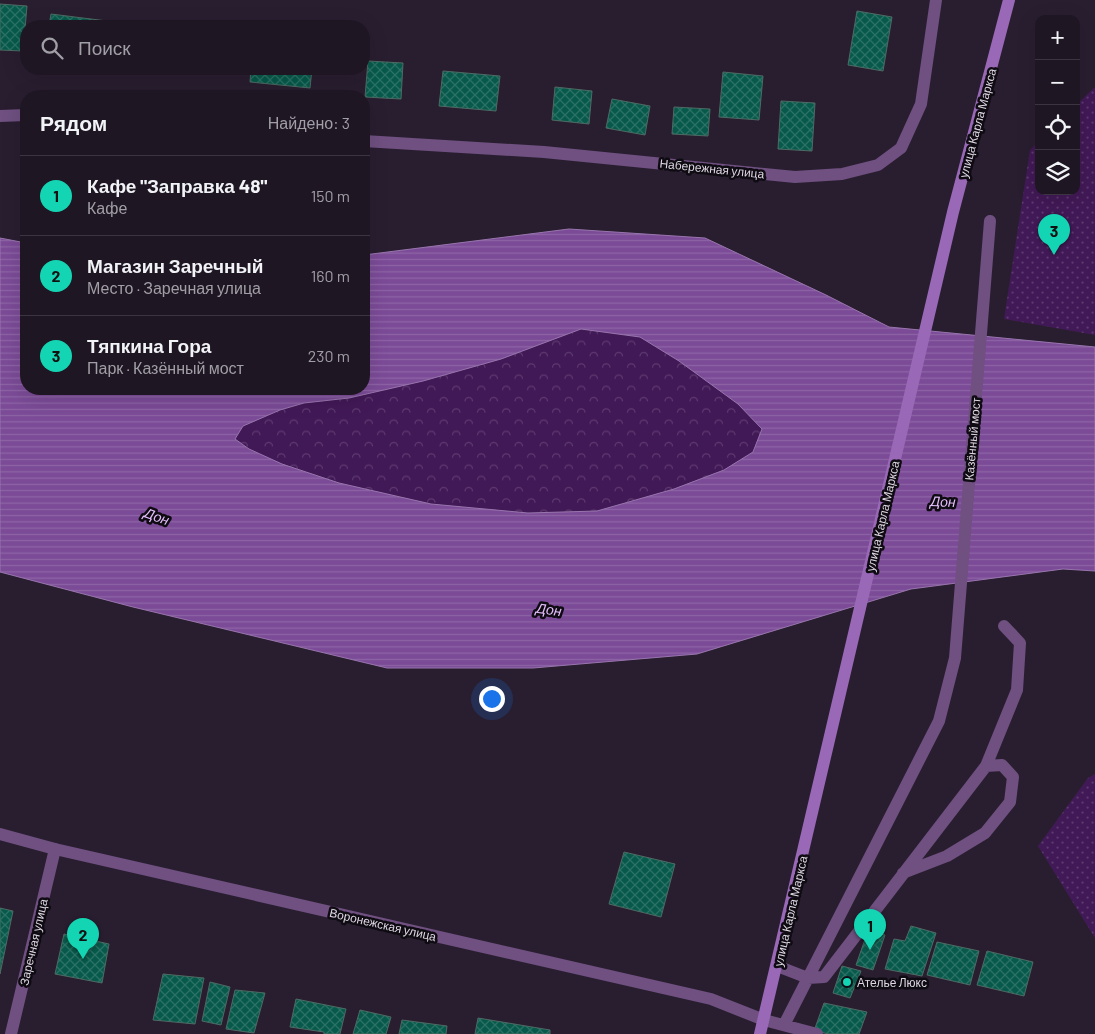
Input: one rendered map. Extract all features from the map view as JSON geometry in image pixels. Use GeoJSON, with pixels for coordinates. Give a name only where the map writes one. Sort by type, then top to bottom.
{"type":"FeatureCollection","features":[{"type":"Feature","properties":{"kind":"main road","name":"улица Карла Маркса"},"geometry":{"type":"LineString","coordinates":[[760,1034],[953,212],[1009,0]]}},
{"type":"Feature","properties":{"kind":"street","name":"Набережная улица"},"geometry":{"type":"LineString","coordinates":[[370,141],[544,152],[795,176],[842,174],[860,170],[878,165],[901,148],[921,104],[936,0]]}},
{"type":"Feature","properties":{"kind":"street"},"geometry":{"type":"LineString","coordinates":[[0,116],[20,116]]}},
{"type":"Feature","properties":{"kind":"street","name":"Казённый мост"},"geometry":{"type":"LineString","coordinates":[[808,978],[939,721],[955,658],[990,220]]}},
{"type":"Feature","properties":{"kind":"street"},"geometry":{"type":"LineString","coordinates":[[777,966],[808,978],[824,977],[986,766],[1017,690],[1020,643],[1004,626]]}},
{"type":"Feature","properties":{"kind":"street"},"geometry":{"type":"LineString","coordinates":[[903,873],[947,856],[985,833],[1010,802],[1013,776],[1002,765],[986,766]]}},
{"type":"Feature","properties":{"kind":"street","name":"Воронежская улица"},"geometry":{"type":"LineString","coordinates":[[0,834],[55,849],[711,999],[764,1020],[817,1034]]}},
{"type":"Feature","properties":{"kind":"street","name":"Заречная улица"},"geometry":{"type":"LineString","coordinates":[[11,1034],[55,849]]}},
{"type":"Feature","properties":{"kind":"street"},"geometry":{"type":"LineString","coordinates":[[784,1025],[808,978]]}},
{"type":"Feature","properties":{"kind":"green space"},"geometry":{"type":"Polygon","coordinates":[[[1095,87],[1095,335],[1004,319],[1030,150],[1035,145],[1035,195],[1080,195],[1080,101],[1095,87]]]}},
{"type":"Feature","properties":{"kind":"green space"},"geometry":{"type":"Polygon","coordinates":[[[581,329],[640,337],[679,361],[738,404],[762,429],[753,452],[724,470],[674,489],[597,511],[528,513],[431,504],[339,483],[282,464],[249,449],[235,439],[243,426],[280,410],[304,403],[370,395],[370,393],[423,381],[501,359],[581,329]]]}},
{"type":"Feature","properties":{"kind":"green space"},"geometry":{"type":"Polygon","coordinates":[[[1095,774],[1095,938],[1038,846],[1088,778],[1095,774]]]}},
{"type":"Feature","properties":{"kind":"water","name":"Дон"},"geometry":{"type":"Polygon","coordinates":[[[569,229],[705,238],[889,327],[1095,347],[1095,571],[1063,569],[911,589],[697,654],[533,668],[387,668],[133,607],[0,572],[0,238],[20,242],[20,395],[362,395],[304,403],[280,410],[243,426],[235,439],[249,449],[282,464],[339,483],[431,504],[528,513],[597,511],[674,489],[724,470],[753,452],[762,429],[738,404],[679,361],[640,337],[581,329],[501,359],[423,381],[370,393],[370,254],[569,229]]]}},
{"type":"Feature","properties":{"kind":"building"},"geometry":{"type":"Polygon","coordinates":[[[0,4],[27,6],[26,20],[20,20],[20,51],[0,50],[0,4]]]}},
{"type":"Feature","properties":{"kind":"building"},"geometry":{"type":"Polygon","coordinates":[[[857,11],[892,17],[883,71],[848,65],[857,11]]]}},
{"type":"Feature","properties":{"kind":"building"},"geometry":{"type":"Polygon","coordinates":[[[51,14],[99,20],[50,20],[51,14]]]}},
{"type":"Feature","properties":{"kind":"building"},"geometry":{"type":"Polygon","coordinates":[[[370,61],[403,63],[401,99],[370,97],[370,90],[366,90],[367,75],[370,75],[370,61]]]}},
{"type":"Feature","properties":{"kind":"building"},"geometry":{"type":"Polygon","coordinates":[[[443,71],[500,76],[496,111],[439,106],[443,71]]]}},
{"type":"Feature","properties":{"kind":"building"},"geometry":{"type":"Polygon","coordinates":[[[723,72],[763,76],[759,120],[719,117],[723,72]]]}},
{"type":"Feature","properties":{"kind":"building"},"geometry":{"type":"Polygon","coordinates":[[[251,75],[311,75],[310,88],[250,82],[251,75]]]}},
{"type":"Feature","properties":{"kind":"building"},"geometry":{"type":"Polygon","coordinates":[[[555,87],[592,91],[589,124],[552,120],[555,87]]]}},
{"type":"Feature","properties":{"kind":"building"},"geometry":{"type":"Polygon","coordinates":[[[612,99],[650,106],[645,135],[606,128],[612,99]]]}},
{"type":"Feature","properties":{"kind":"building"},"geometry":{"type":"Polygon","coordinates":[[[781,101],[815,103],[812,151],[778,149],[781,101]]]}},
{"type":"Feature","properties":{"kind":"building"},"geometry":{"type":"Polygon","coordinates":[[[674,107],[710,109],[708,136],[672,134],[674,107]]]}},
{"type":"Feature","properties":{"kind":"building"},"geometry":{"type":"Polygon","coordinates":[[[624,852],[675,864],[661,917],[609,904],[624,852]]]}},
{"type":"Feature","properties":{"kind":"building"},"geometry":{"type":"Polygon","coordinates":[[[0,908],[13,911],[0,974],[0,908]]]}},
{"type":"Feature","properties":{"kind":"building"},"geometry":{"type":"Polygon","coordinates":[[[911,926],[936,933],[922,976],[885,969],[894,939],[905,941],[911,926]]]}},
{"type":"Feature","properties":{"kind":"building"},"geometry":{"type":"Polygon","coordinates":[[[868,931],[885,935],[873,970],[856,965],[868,931]]]}},
{"type":"Feature","properties":{"kind":"building"},"geometry":{"type":"Polygon","coordinates":[[[64,934],[109,944],[102,983],[55,974],[64,934]]]}},
{"type":"Feature","properties":{"kind":"building"},"geometry":{"type":"Polygon","coordinates":[[[937,942],[979,951],[970,985],[927,975],[937,942]]]}},
{"type":"Feature","properties":{"kind":"building"},"geometry":{"type":"Polygon","coordinates":[[[987,951],[1033,962],[1024,996],[977,985],[987,951]]]}},
{"type":"Feature","properties":{"kind":"building","name":"Ателье Люкс"},"geometry":{"type":"Polygon","coordinates":[[[842,966],[861,971],[850,998],[833,993],[842,966]]]}},
{"type":"Feature","properties":{"kind":"building"},"geometry":{"type":"Polygon","coordinates":[[[163,974],[204,978],[195,1024],[153,1020],[163,974]]]}},
{"type":"Feature","properties":{"kind":"building"},"geometry":{"type":"Polygon","coordinates":[[[210,982],[230,987],[221,1025],[202,1021],[210,982]]]}},
{"type":"Feature","properties":{"kind":"building"},"geometry":{"type":"Polygon","coordinates":[[[235,990],[265,993],[254,1033],[226,1029],[235,990]]]}},
{"type":"Feature","properties":{"kind":"building"},"geometry":{"type":"Polygon","coordinates":[[[296,999],[346,1009],[340,1034],[324,1034],[324,1032],[290,1027],[296,999]]]}},
{"type":"Feature","properties":{"kind":"building"},"geometry":{"type":"Polygon","coordinates":[[[824,1003],[867,1012],[859,1034],[829,1034],[814,1031],[824,1003]]]}},
{"type":"Feature","properties":{"kind":"building"},"geometry":{"type":"Polygon","coordinates":[[[360,1010],[391,1017],[386,1034],[353,1034],[360,1010]]]}},
{"type":"Feature","properties":{"kind":"building"},"geometry":{"type":"Polygon","coordinates":[[[478,1018],[550,1030],[550,1034],[475,1034],[478,1018]]]}},
{"type":"Feature","properties":{"kind":"building"},"geometry":{"type":"Polygon","coordinates":[[[402,1020],[447,1026],[446,1034],[399,1034],[402,1020]]]}},
{"type":"Feature","properties":{"kind":"place","name":"Тяпкина Гора"},"geometry":{"type":"Point","coordinates":[1054,255]}},
{"type":"Feature","properties":{"kind":"place","name":"Кафе \"Заправка 48\""},"geometry":{"type":"Point","coordinates":[870,950]}},
{"type":"Feature","properties":{"kind":"place","name":"Магазин Заречный"},"geometry":{"type":"Point","coordinates":[83,959]}},
{"type":"Feature","properties":{"kind":"place","name":"Ателье Люкс"},"geometry":{"type":"Point","coordinates":[847,982]}}]}
